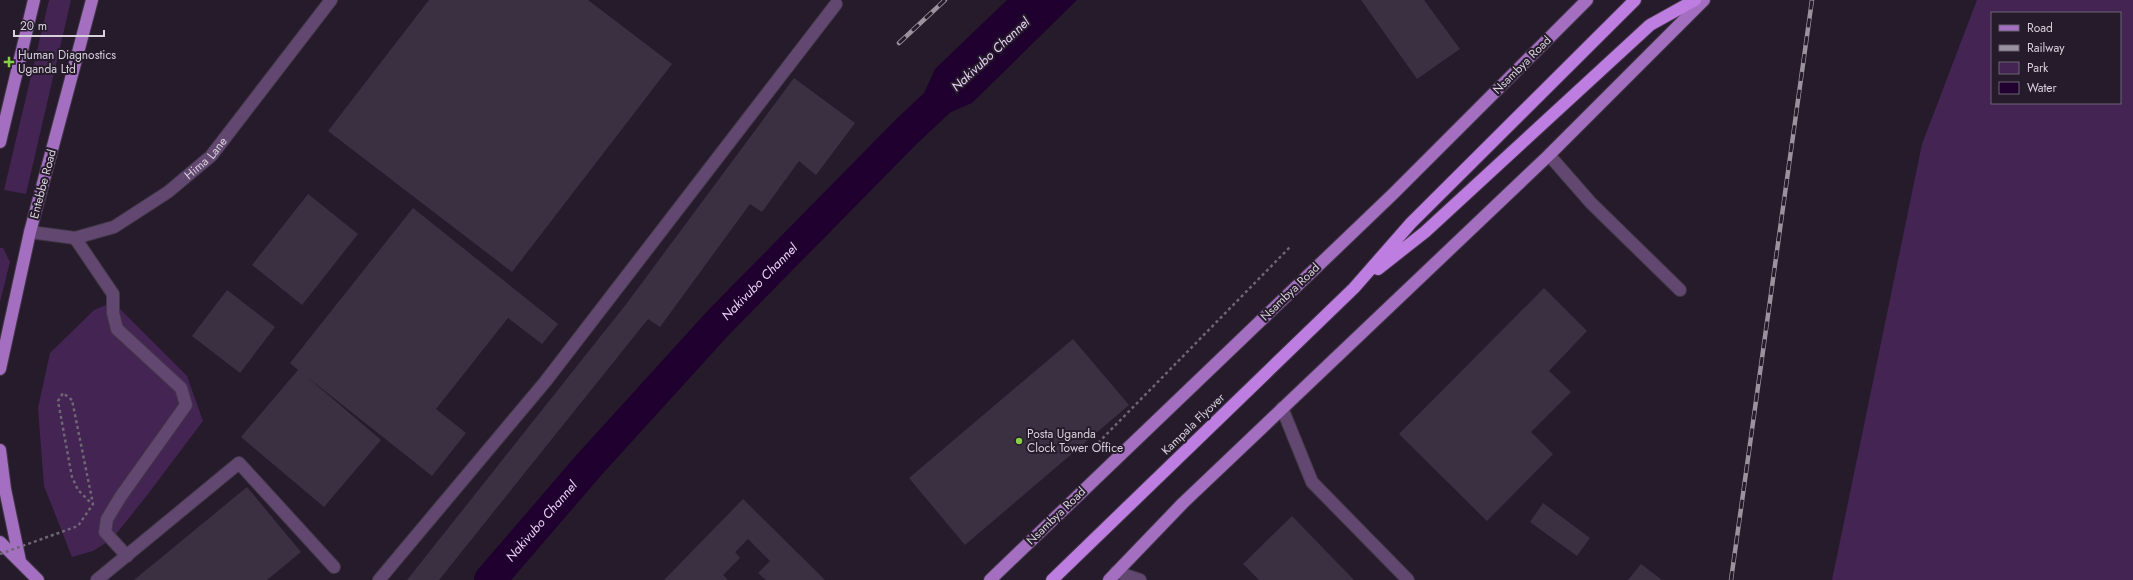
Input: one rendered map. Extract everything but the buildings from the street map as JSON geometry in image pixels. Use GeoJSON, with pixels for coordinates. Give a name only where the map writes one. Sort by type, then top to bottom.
{"type":"FeatureCollection","features":[{"type":"Feature","properties":{"kind":"highway"},"geometry":{"type":"LineString","coordinates":[[1354,288],[1411,223],[1635,0]]}},
{"type":"Feature","properties":{"kind":"highway"},"geometry":{"type":"LineString","coordinates":[[1354,288],[1425,232],[1650,25],[1695,0]]}},
{"type":"Feature","properties":{"kind":"highway","name":"Kampala Flyover"},"geometry":{"type":"LineString","coordinates":[[1052,580],[1354,288]]}},
{"type":"Feature","properties":{"kind":"main road"},"geometry":{"type":"LineString","coordinates":[[0,142],[34,0]]}},
{"type":"Feature","properties":{"kind":"main road","name":"Entebbe Road"},"geometry":{"type":"LineString","coordinates":[[0,369],[30,232],[92,0]]}},
{"type":"Feature","properties":{"kind":"main road","name":"Nsambya Road"},"geometry":{"type":"LineString","coordinates":[[990,580],[1393,194],[1587,0]]}},
{"type":"Feature","properties":{"kind":"main road"},"geometry":{"type":"LineString","coordinates":[[1112,576],[1183,503],[1549,155],[1704,0]]}},
{"type":"Feature","properties":{"kind":"main road"},"geometry":{"type":"LineString","coordinates":[[0,450],[5,489],[20,561]]}},
{"type":"Feature","properties":{"kind":"main road"},"geometry":{"type":"LineString","coordinates":[[0,542],[38,580]]}},
{"type":"Feature","properties":{"kind":"lane","name":"Hima Lane"},"geometry":{"type":"LineString","coordinates":[[30,232],[75,238],[114,227],[168,192],[211,156],[331,0]]}},
{"type":"Feature","properties":{"kind":"lane"},"geometry":{"type":"LineString","coordinates":[[379,580],[545,382],[836,1]]}},
{"type":"Feature","properties":{"kind":"lane"},"geometry":{"type":"LineString","coordinates":[[1549,155],[1591,203],[1680,290]]}},
{"type":"Feature","properties":{"kind":"lane"},"geometry":{"type":"LineString","coordinates":[[75,238],[114,294],[113,313],[117,328],[181,388],[186,405],[121,496],[107,519],[105,532],[127,556]]}},
{"type":"Feature","properties":{"kind":"lane"},"geometry":{"type":"LineString","coordinates":[[1282,408],[1312,482],[1408,580]]}},
{"type":"Feature","properties":{"kind":"lane"},"geometry":{"type":"LineString","coordinates":[[97,580],[239,463],[334,567]]}},
{"type":"Feature","properties":{"kind":"lane"},"geometry":{"type":"LineString","coordinates":[[1112,576],[1140,580]]}},
{"type":"Feature","properties":{"kind":"path"},"geometry":{"type":"LineString","coordinates":[[1092,450],[1291,246]]}},
{"type":"Feature","properties":{"kind":"path"},"geometry":{"type":"LineString","coordinates":[[0,554],[78,526],[93,504],[72,400],[63,393],[58,401],[72,477],[78,490],[107,519]]}},
{"type":"Feature","properties":{"kind":"green space"},"geometry":{"type":"Polygon","coordinates":[[[49,0],[71,0],[26,194],[4,190],[49,0]]]}},
{"type":"Feature","properties":{"kind":"green space"},"geometry":{"type":"Polygon","coordinates":[[[1977,0],[2133,0],[2133,580],[1832,580],[1922,144],[1977,0]]]}},
{"type":"Feature","properties":{"kind":"green space"},"geometry":{"type":"Polygon","coordinates":[[[0,248],[3,248],[10,262],[0,302],[0,248]]]}},
{"type":"Feature","properties":{"kind":"green space"},"geometry":{"type":"Polygon","coordinates":[[[113,302],[187,376],[203,421],[112,539],[93,551],[72,557],[44,486],[38,408],[50,353],[94,310],[113,302]]]}},
{"type":"Feature","properties":{"kind":"water"},"geometry":{"type":"Polygon","coordinates":[[[1007,0],[1077,0],[972,103],[907,131],[935,69],[1007,0]]]}},
{"type":"Feature","properties":{"kind":"waterway","name":"Nakivubo Channel"},"geometry":{"type":"LineString","coordinates":[[490,580],[589,465],[719,322],[907,131],[939,101]]}},
{"type":"Feature","properties":{"kind":"railway"},"geometry":{"type":"LineString","coordinates":[[899,43],[945,0]]}},
{"type":"Feature","properties":{"kind":"railway"},"geometry":{"type":"LineString","coordinates":[[1731,580],[1812,0]]}},
{"type":"Feature","properties":{"kind":"place","name":"Human Diagnostics Uganda Ltd"},"geometry":{"type":"Point","coordinates":[9,62]}},
{"type":"Feature","properties":{"kind":"place","name":"Posta Uganda Clock Tower Office"},"geometry":{"type":"Point","coordinates":[1019,441]}}]}
